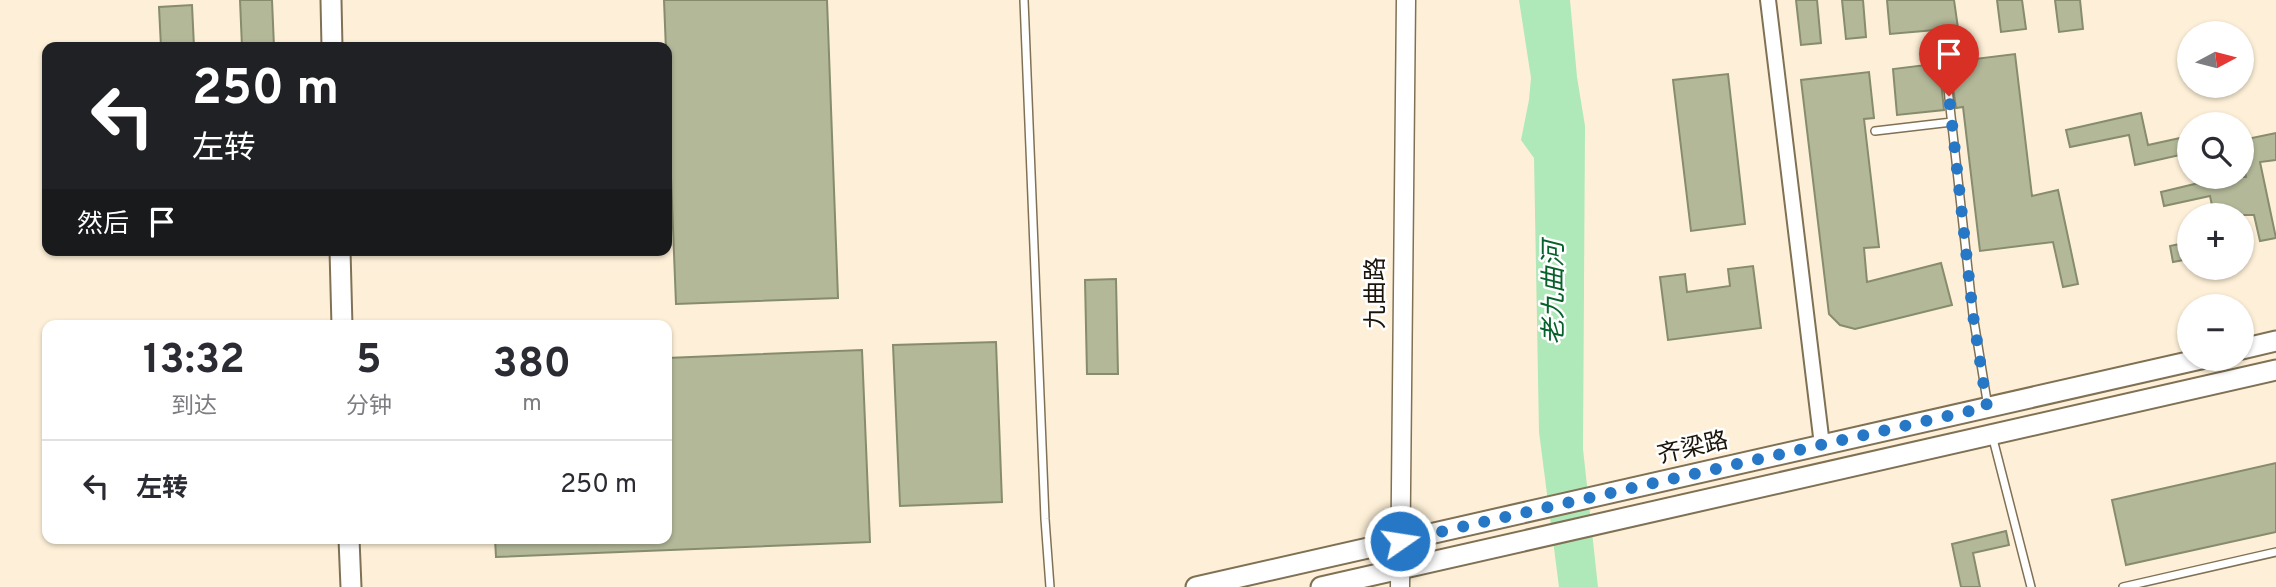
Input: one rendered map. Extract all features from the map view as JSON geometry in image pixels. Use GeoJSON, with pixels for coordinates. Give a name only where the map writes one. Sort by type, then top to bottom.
{"type":"FeatureCollection","features":[{"type":"Feature","properties":{"kind":"main road"},"geometry":{"type":"LineString","coordinates":[[331,0],[332,42]]}},
{"type":"Feature","properties":{"kind":"main road"},"geometry":{"type":"LineString","coordinates":[[340,256],[342,320]]}},
{"type":"Feature","properties":{"kind":"main road"},"geometry":{"type":"LineString","coordinates":[[2254,346],[2276,341]]}},
{"type":"Feature","properties":{"kind":"main road","name":"齐梁路"},"geometry":{"type":"LineString","coordinates":[[1196,587],[2177,364]]}},
{"type":"Feature","properties":{"kind":"main road"},"geometry":{"type":"LineString","coordinates":[[1321,587],[1400,578],[1542,537],[2276,370]]}},
{"type":"Feature","properties":{"kind":"main road"},"geometry":{"type":"LineString","coordinates":[[1987,407],[1992,435]]}},
{"type":"Feature","properties":{"kind":"main road"},"geometry":{"type":"LineString","coordinates":[[349,544],[351,587]]}},
{"type":"Feature","properties":{"kind":"street","name":"九曲路"},"geometry":{"type":"LineString","coordinates":[[1400,578],[1406,0]]}},
{"type":"Feature","properties":{"kind":"street"},"geometry":{"type":"LineString","coordinates":[[1768,0],[1822,445]]}},
{"type":"Feature","properties":{"kind":"lane"},"geometry":{"type":"LineString","coordinates":[[1024,0],[1050,587]]}},
{"type":"Feature","properties":{"kind":"lane"},"geometry":{"type":"LineString","coordinates":[[1946,71],[1973,315],[1987,407]]}},
{"type":"Feature","properties":{"kind":"lane"},"geometry":{"type":"LineString","coordinates":[[1875,131],[1952,122]]}},
{"type":"Feature","properties":{"kind":"lane"},"geometry":{"type":"LineString","coordinates":[[1992,435],[2031,587]]}},
{"type":"Feature","properties":{"kind":"lane"},"geometry":{"type":"LineString","coordinates":[[2123,587],[2276,552]]}},
{"type":"Feature","properties":{"kind":"water","name":"老九曲河"},"geometry":{"type":"Polygon","coordinates":[[[1519,0],[1570,0],[1577,77],[1585,126],[1583,449],[1598,587],[1559,587],[1539,432],[1534,158],[1521,140],[1531,78],[1519,0]]]}},
{"type":"Feature","properties":{"kind":"building"},"geometry":{"type":"Polygon","coordinates":[[[240,0],[272,0],[274,42],[242,42],[240,0]]]}},
{"type":"Feature","properties":{"kind":"building"},"geometry":{"type":"Polygon","coordinates":[[[664,0],[827,0],[838,298],[676,304],[672,203],[672,42],[666,42],[664,0]]]}},
{"type":"Feature","properties":{"kind":"building"},"geometry":{"type":"Polygon","coordinates":[[[1796,0],[1817,0],[1821,43],[1801,45],[1796,0]]]}},
{"type":"Feature","properties":{"kind":"building"},"geometry":{"type":"Polygon","coordinates":[[[1842,0],[1863,0],[1866,37],[1846,39],[1842,0]]]}},
{"type":"Feature","properties":{"kind":"building"},"geometry":{"type":"Polygon","coordinates":[[[1887,0],[1954,0],[1958,28],[1890,34],[1887,0]]]}},
{"type":"Feature","properties":{"kind":"building"},"geometry":{"type":"Polygon","coordinates":[[[1997,0],[2022,0],[2026,29],[2001,32],[1997,0]]]}},
{"type":"Feature","properties":{"kind":"building"},"geometry":{"type":"Polygon","coordinates":[[[2055,0],[2080,0],[2083,29],[2059,32],[2055,0]]]}},
{"type":"Feature","properties":{"kind":"building"},"geometry":{"type":"Polygon","coordinates":[[[192,5],[194,42],[161,42],[159,7],[192,5]]]}},
{"type":"Feature","properties":{"kind":"building"},"geometry":{"type":"Polygon","coordinates":[[[2015,54],[2032,196],[2058,190],[2078,284],[2063,287],[2053,242],[1980,251],[1963,107],[1956,108],[1950,67],[1943,66],[1940,71],[1944,110],[1897,115],[1893,69],[2015,54]]]}},
{"type":"Feature","properties":{"kind":"building"},"geometry":{"type":"Polygon","coordinates":[[[1869,72],[1874,118],[1864,119],[1879,247],[1864,248],[1867,282],[1941,263],[1952,305],[1855,329],[1840,325],[1829,314],[1801,80],[1869,72]]]}},
{"type":"Feature","properties":{"kind":"building"},"geometry":{"type":"Polygon","coordinates":[[[1728,74],[1745,224],[1691,231],[1673,80],[1728,74]]]}},
{"type":"Feature","properties":{"kind":"building"},"geometry":{"type":"Polygon","coordinates":[[[2141,113],[2148,145],[2177,139],[2177,156],[2135,165],[2129,135],[2070,147],[2066,130],[2141,113]]]}},
{"type":"Feature","properties":{"kind":"building"},"geometry":{"type":"Polygon","coordinates":[[[2276,133],[2276,160],[2260,162],[2276,238],[2260,241],[2254,203],[2211,203],[2210,196],[2164,206],[2161,192],[2177,188],[2254,189],[2254,138],[2276,133]]]}},
{"type":"Feature","properties":{"kind":"building"},"geometry":{"type":"Polygon","coordinates":[[[2177,245],[2177,261],[2173,262],[2170,246],[2177,245]]]}},
{"type":"Feature","properties":{"kind":"building"},"geometry":{"type":"Polygon","coordinates":[[[1753,266],[1761,328],[1668,340],[1660,277],[1685,274],[1687,292],[1730,286],[1728,269],[1753,266]]]}},
{"type":"Feature","properties":{"kind":"building"},"geometry":{"type":"Polygon","coordinates":[[[1116,279],[1118,374],[1087,374],[1085,280],[1116,279]]]}},
{"type":"Feature","properties":{"kind":"building"},"geometry":{"type":"Polygon","coordinates":[[[996,342],[1002,502],[900,506],[893,345],[996,342]]]}},
{"type":"Feature","properties":{"kind":"building"},"geometry":{"type":"Polygon","coordinates":[[[862,350],[870,542],[496,557],[495,544],[672,544],[672,358],[862,350]]]}},
{"type":"Feature","properties":{"kind":"building"},"geometry":{"type":"Polygon","coordinates":[[[2276,463],[2276,532],[2126,565],[2112,500],[2276,463]]]}},
{"type":"Feature","properties":{"kind":"building"},"geometry":{"type":"Polygon","coordinates":[[[2006,531],[2009,545],[1973,553],[1980,587],[1961,587],[1952,544],[2006,531]]]}},
{"type":"Feature","properties":{"kind":"route"},"geometry":{"type":"LineString","coordinates":[[1400,541],[1987,407],[1973,315],[1949,96]]}}]}
